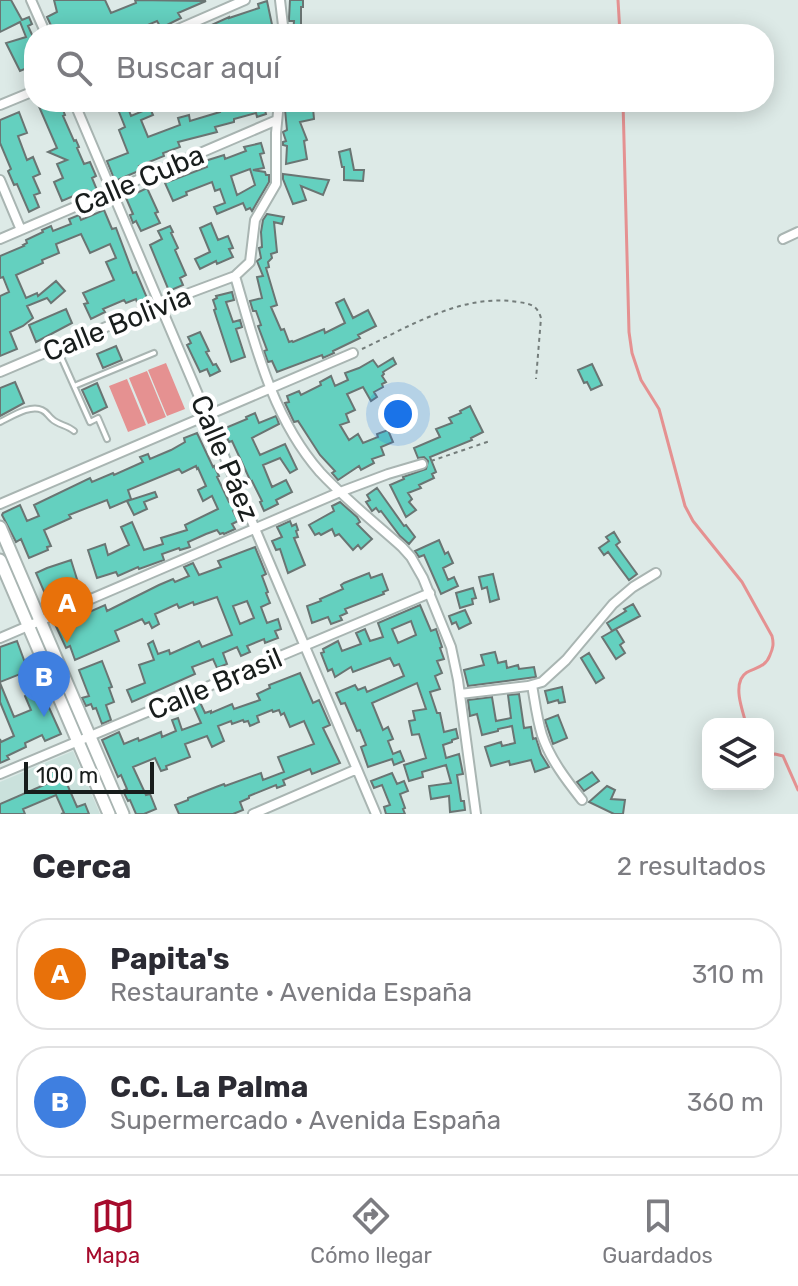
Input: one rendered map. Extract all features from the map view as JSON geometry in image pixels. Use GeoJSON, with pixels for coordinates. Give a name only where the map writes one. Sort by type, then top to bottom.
{"type":"FeatureCollection","features":[{"type":"Feature","properties":{"kind":"main road"},"geometry":{"type":"LineString","coordinates":[[0,527],[41,622],[109,814]]}},
{"type":"Feature","properties":{"kind":"main road"},"geometry":{"type":"LineString","coordinates":[[0,560],[29,627],[123,814]]}},
{"type":"Feature","properties":{"kind":"street"},"geometry":{"type":"LineString","coordinates":[[31,0],[42,24]]}},
{"type":"Feature","properties":{"kind":"street"},"geometry":{"type":"LineString","coordinates":[[190,24],[245,0]]}},
{"type":"Feature","properties":{"kind":"street"},"geometry":{"type":"LineString","coordinates":[[280,0],[283,24]]}},
{"type":"Feature","properties":{"kind":"street"},"geometry":{"type":"LineString","coordinates":[[0,105],[24,95]]}},
{"type":"Feature","properties":{"kind":"street","name":"Calle Páez"},"geometry":{"type":"LineString","coordinates":[[78,112],[376,814]]}},
{"type":"Feature","properties":{"kind":"street"},"geometry":{"type":"LineString","coordinates":[[278,112],[276,184],[255,220],[250,262],[235,276],[253,340],[270,389],[302,449],[340,492],[411,557],[430,593],[451,647],[476,814]]}},
{"type":"Feature","properties":{"kind":"street","name":"Calle Cuba"},"geometry":{"type":"LineString","coordinates":[[0,239],[277,120]]}},
{"type":"Feature","properties":{"kind":"street"},"geometry":{"type":"LineString","coordinates":[[0,180],[21,230]]}},
{"type":"Feature","properties":{"kind":"street"},"geometry":{"type":"LineString","coordinates":[[783,239],[798,232]]}},
{"type":"Feature","properties":{"kind":"street","name":"Calle Bolivia"},"geometry":{"type":"LineString","coordinates":[[0,372],[160,304],[235,276]]}},
{"type":"Feature","properties":{"kind":"street"},"geometry":{"type":"LineString","coordinates":[[0,504],[353,353]]}},
{"type":"Feature","properties":{"kind":"street"},"geometry":{"type":"LineString","coordinates":[[0,638],[340,492],[422,464]]}},
{"type":"Feature","properties":{"kind":"street"},"geometry":{"type":"LineString","coordinates":[[460,694],[542,682],[624,594],[656,573]]}},
{"type":"Feature","properties":{"kind":"street","name":"Calle Brasil"},"geometry":{"type":"LineString","coordinates":[[0,774],[430,593]]}},
{"type":"Feature","properties":{"kind":"street"},"geometry":{"type":"LineString","coordinates":[[532,685],[545,743],[582,800]]}},
{"type":"Feature","properties":{"kind":"street"},"geometry":{"type":"LineString","coordinates":[[253,814],[357,769]]}},
{"type":"Feature","properties":{"kind":"lane"},"geometry":{"type":"LineString","coordinates":[[57,348],[90,422],[98,418],[107,439]]}},
{"type":"Feature","properties":{"kind":"lane"},"geometry":{"type":"LineString","coordinates":[[74,386],[154,353]]}},
{"type":"Feature","properties":{"kind":"lane"},"geometry":{"type":"LineString","coordinates":[[0,422],[29,410],[42,410],[74,431]]}},
{"type":"Feature","properties":{"kind":"path"},"geometry":{"type":"LineString","coordinates":[[353,353],[458,307],[493,300],[509,301],[530,304],[538,309],[541,326],[536,379]]}},
{"type":"Feature","properties":{"kind":"path"},"geometry":{"type":"LineString","coordinates":[[422,464],[490,441]]}},
{"type":"Feature","properties":{"kind":"shaded area"},"geometry":{"type":"Polygon","coordinates":[[[166,363],[185,409],[167,416],[148,370],[166,363]]]}},
{"type":"Feature","properties":{"kind":"shaded area"},"geometry":{"type":"Polygon","coordinates":[[[147,371],[166,417],[148,424],[129,378],[147,371]]]}},
{"type":"Feature","properties":{"kind":"shaded area"},"geometry":{"type":"Polygon","coordinates":[[[127,379],[146,425],[128,432],[109,386],[127,379]]]}},
{"type":"Feature","properties":{"kind":"shaded area"},"geometry":{"type":"Polygon","coordinates":[[[73,751],[100,814],[0,814],[0,782],[73,751]]]}},
{"type":"Feature","properties":{"kind":"building"},"geometry":{"type":"Polygon","coordinates":[[[0,0],[11,0],[22,20],[29,17],[32,24],[24,24],[24,32],[20,22],[0,32],[0,0]]]}},
{"type":"Feature","properties":{"kind":"building"},"geometry":{"type":"Polygon","coordinates":[[[54,0],[105,0],[111,13],[136,3],[135,0],[206,1],[178,13],[181,18],[169,24],[159,24],[157,21],[150,24],[50,24],[47,17],[57,12],[54,0]]]}},
{"type":"Feature","properties":{"kind":"building"},"geometry":{"type":"Polygon","coordinates":[[[290,0],[303,0],[301,24],[289,21],[290,0]]]}},
{"type":"Feature","properties":{"kind":"building"},"geometry":{"type":"Polygon","coordinates":[[[267,1],[272,24],[214,24],[259,8],[258,4],[267,1]]]}},
{"type":"Feature","properties":{"kind":"building"},"geometry":{"type":"Polygon","coordinates":[[[24,38],[24,69],[20,71],[6,43],[24,38]]]}},
{"type":"Feature","properties":{"kind":"building"},"geometry":{"type":"Polygon","coordinates":[[[19,112],[27,133],[18,136],[27,160],[33,157],[40,174],[33,177],[40,193],[34,195],[39,207],[29,212],[8,171],[11,169],[0,143],[0,120],[19,112]]]}},
{"type":"Feature","properties":{"kind":"building"},"geometry":{"type":"Polygon","coordinates":[[[41,112],[64,112],[84,164],[90,162],[96,176],[92,178],[97,190],[89,193],[87,190],[62,201],[54,182],[63,178],[57,164],[67,160],[48,152],[57,148],[41,112]]]}},
{"type":"Feature","properties":{"kind":"building"},"geometry":{"type":"Polygon","coordinates":[[[119,112],[130,112],[131,116],[152,112],[153,115],[141,120],[148,137],[180,125],[178,118],[189,115],[190,121],[220,112],[266,112],[266,114],[257,117],[256,113],[234,119],[234,122],[215,127],[217,132],[178,142],[180,147],[163,153],[164,156],[139,166],[141,170],[115,181],[107,161],[128,153],[119,130],[125,127],[119,112]]]}},
{"type":"Feature","properties":{"kind":"building"},"geometry":{"type":"Polygon","coordinates":[[[285,112],[313,112],[314,119],[300,122],[307,140],[304,141],[307,159],[286,164],[287,146],[283,145],[286,141],[283,132],[287,130],[285,112]]]}},
{"type":"Feature","properties":{"kind":"building"},"geometry":{"type":"Polygon","coordinates":[[[261,143],[264,168],[253,170],[269,175],[269,182],[252,211],[250,208],[246,210],[243,203],[217,214],[214,207],[225,203],[220,189],[215,191],[212,182],[173,201],[165,183],[207,167],[205,161],[224,155],[225,159],[246,151],[244,147],[261,143]],[[250,169],[231,176],[237,195],[255,185],[250,169]]]}},
{"type":"Feature","properties":{"kind":"building"},"geometry":{"type":"Polygon","coordinates":[[[350,149],[354,170],[364,170],[363,181],[344,180],[339,152],[350,149]]]}},
{"type":"Feature","properties":{"kind":"building"},"geometry":{"type":"Polygon","coordinates":[[[283,174],[329,180],[323,195],[301,186],[306,200],[293,204],[283,174]]]}},
{"type":"Feature","properties":{"kind":"building"},"geometry":{"type":"Polygon","coordinates":[[[147,188],[160,223],[141,231],[136,221],[133,223],[130,215],[133,214],[126,198],[147,188]]]}},
{"type":"Feature","properties":{"kind":"building"},"geometry":{"type":"Polygon","coordinates":[[[104,210],[112,229],[116,228],[133,273],[136,272],[147,298],[145,303],[138,306],[136,299],[126,303],[124,300],[103,309],[105,312],[91,319],[83,293],[114,280],[106,262],[116,258],[110,244],[90,253],[81,234],[56,244],[59,253],[16,275],[26,298],[37,293],[38,296],[56,281],[65,291],[51,303],[47,298],[27,306],[33,318],[10,332],[17,349],[0,356],[0,296],[9,292],[3,277],[0,278],[0,256],[24,246],[26,240],[51,226],[53,231],[71,224],[69,219],[79,215],[81,220],[104,210]]]}},
{"type":"Feature","properties":{"kind":"building"},"geometry":{"type":"Polygon","coordinates":[[[267,214],[284,217],[282,224],[274,222],[277,252],[271,254],[269,267],[266,268],[277,305],[271,307],[289,342],[324,329],[325,333],[345,323],[336,303],[344,299],[353,318],[368,310],[376,326],[334,353],[277,372],[272,361],[268,362],[258,326],[261,325],[250,301],[262,298],[257,277],[263,276],[257,261],[261,258],[261,232],[267,214]]]}},
{"type":"Feature","properties":{"kind":"building"},"geometry":{"type":"Polygon","coordinates":[[[211,223],[218,240],[228,236],[233,257],[200,269],[195,259],[210,252],[200,228],[211,223]]]}},
{"type":"Feature","properties":{"kind":"building"},"geometry":{"type":"Polygon","coordinates":[[[170,226],[178,248],[175,250],[186,275],[180,278],[183,285],[169,291],[150,245],[162,239],[158,231],[170,226]]]}},
{"type":"Feature","properties":{"kind":"building"},"geometry":{"type":"Polygon","coordinates":[[[232,292],[234,300],[226,302],[233,322],[240,320],[242,327],[236,329],[245,357],[231,362],[213,300],[216,296],[232,292]]]}},
{"type":"Feature","properties":{"kind":"building"},"geometry":{"type":"Polygon","coordinates":[[[66,309],[72,323],[36,342],[29,325],[66,309]]]}},
{"type":"Feature","properties":{"kind":"building"},"geometry":{"type":"Polygon","coordinates":[[[200,332],[209,351],[206,352],[220,371],[210,376],[207,369],[200,372],[187,345],[191,343],[188,337],[200,332]]]}},
{"type":"Feature","properties":{"kind":"building"},"geometry":{"type":"Polygon","coordinates":[[[116,346],[122,360],[103,368],[97,354],[116,346]]]}},
{"type":"Feature","properties":{"kind":"building"},"geometry":{"type":"Polygon","coordinates":[[[393,358],[396,364],[383,372],[386,382],[374,392],[377,397],[371,401],[363,387],[347,394],[355,410],[346,414],[349,422],[340,425],[349,440],[358,434],[363,443],[388,430],[393,442],[381,447],[384,455],[372,459],[374,463],[361,470],[359,466],[338,480],[332,473],[335,471],[320,455],[298,421],[294,422],[285,403],[289,402],[287,396],[299,391],[301,395],[331,376],[335,386],[348,380],[345,373],[373,360],[378,367],[393,358]]]}},
{"type":"Feature","properties":{"kind":"building"},"geometry":{"type":"Polygon","coordinates":[[[592,364],[602,385],[591,390],[578,370],[592,364]]]}},
{"type":"Feature","properties":{"kind":"building"},"geometry":{"type":"Polygon","coordinates":[[[15,382],[24,403],[0,416],[0,388],[15,382]]]}},
{"type":"Feature","properties":{"kind":"building"},"geometry":{"type":"Polygon","coordinates":[[[97,383],[107,407],[93,414],[82,390],[97,383]]]}},
{"type":"Feature","properties":{"kind":"building"},"geometry":{"type":"Polygon","coordinates":[[[470,406],[483,432],[472,440],[430,457],[436,472],[432,474],[434,478],[408,493],[412,499],[409,502],[416,510],[406,517],[390,485],[426,469],[428,461],[424,457],[418,458],[414,448],[440,437],[436,429],[452,423],[449,418],[470,406]]]}},
{"type":"Feature","properties":{"kind":"building"},"geometry":{"type":"Polygon","coordinates":[[[255,413],[259,423],[276,416],[279,424],[252,438],[260,455],[285,444],[297,469],[290,473],[280,458],[263,465],[272,487],[286,480],[292,492],[264,511],[232,441],[229,442],[223,429],[255,413]]]}},
{"type":"Feature","properties":{"kind":"building"},"geometry":{"type":"Polygon","coordinates":[[[197,433],[238,521],[232,524],[235,529],[224,534],[217,530],[188,542],[190,547],[162,554],[164,560],[118,576],[116,572],[97,578],[88,550],[105,544],[108,555],[129,545],[121,527],[132,522],[144,550],[163,544],[161,538],[187,530],[185,525],[218,509],[212,496],[203,501],[198,490],[206,486],[196,466],[182,473],[179,469],[128,490],[131,499],[110,508],[107,500],[69,515],[71,518],[44,530],[51,546],[47,547],[48,550],[29,558],[21,539],[16,542],[2,515],[20,505],[27,521],[39,516],[34,505],[90,478],[92,482],[143,462],[140,457],[148,454],[150,459],[171,450],[185,442],[184,438],[197,433]]]}},
{"type":"Feature","properties":{"kind":"building"},"geometry":{"type":"Polygon","coordinates":[[[377,488],[415,537],[409,544],[381,511],[376,508],[372,511],[366,502],[370,500],[367,495],[377,488]]]}},
{"type":"Feature","properties":{"kind":"building"},"geometry":{"type":"Polygon","coordinates":[[[155,492],[157,497],[144,502],[147,509],[134,515],[127,501],[155,492]]]}},
{"type":"Feature","properties":{"kind":"building"},"geometry":{"type":"Polygon","coordinates":[[[340,502],[357,517],[360,522],[357,524],[372,539],[361,549],[358,545],[353,550],[339,534],[335,536],[332,529],[315,535],[309,525],[334,511],[332,506],[340,502]]]}},
{"type":"Feature","properties":{"kind":"building"},"geometry":{"type":"Polygon","coordinates":[[[290,521],[292,526],[296,524],[298,537],[294,538],[305,565],[288,573],[280,549],[276,550],[272,541],[282,537],[277,527],[290,521]]]}},
{"type":"Feature","properties":{"kind":"building"},"geometry":{"type":"Polygon","coordinates":[[[614,532],[620,542],[616,545],[637,574],[629,580],[608,552],[604,555],[599,548],[609,541],[606,537],[614,532]]]}},
{"type":"Feature","properties":{"kind":"building"},"geometry":{"type":"Polygon","coordinates":[[[439,540],[453,563],[443,568],[448,580],[454,577],[458,586],[441,594],[424,555],[419,557],[415,551],[439,540]]]}},
{"type":"Feature","properties":{"kind":"building"},"geometry":{"type":"Polygon","coordinates":[[[255,547],[266,574],[262,576],[270,603],[261,607],[267,623],[278,619],[281,629],[275,631],[278,638],[265,643],[264,639],[247,646],[250,652],[241,656],[237,647],[223,653],[227,664],[217,668],[213,659],[192,667],[195,674],[132,702],[127,690],[145,683],[139,665],[154,660],[148,644],[153,641],[158,654],[169,650],[170,654],[199,641],[202,647],[232,635],[217,597],[179,608],[177,604],[155,614],[159,624],[152,628],[149,622],[145,624],[142,619],[115,631],[119,641],[75,660],[70,646],[66,648],[54,622],[76,613],[78,617],[105,605],[107,611],[173,579],[175,582],[189,576],[184,567],[193,563],[199,575],[221,567],[218,561],[255,547]],[[247,601],[233,606],[240,624],[254,618],[247,601]]]}},
{"type":"Feature","properties":{"kind":"building"},"geometry":{"type":"Polygon","coordinates":[[[71,560],[81,592],[65,602],[63,596],[49,603],[36,573],[71,560]]]}},
{"type":"Feature","properties":{"kind":"building"},"geometry":{"type":"Polygon","coordinates":[[[369,573],[371,578],[382,574],[388,590],[384,594],[345,609],[347,613],[340,616],[342,620],[331,624],[328,617],[312,623],[307,606],[343,589],[341,585],[344,583],[369,573]]]}},
{"type":"Feature","properties":{"kind":"building"},"geometry":{"type":"Polygon","coordinates":[[[493,574],[499,599],[490,602],[487,587],[482,589],[479,577],[493,574]]]}},
{"type":"Feature","properties":{"kind":"building"},"geometry":{"type":"Polygon","coordinates":[[[473,588],[476,598],[472,599],[473,604],[460,608],[456,593],[473,588]]]}},
{"type":"Feature","properties":{"kind":"building"},"geometry":{"type":"Polygon","coordinates":[[[633,604],[640,616],[612,631],[607,623],[633,604]]]}},
{"type":"Feature","properties":{"kind":"building"},"geometry":{"type":"Polygon","coordinates":[[[420,605],[431,631],[436,629],[444,659],[437,661],[442,673],[435,676],[440,689],[430,692],[437,713],[440,713],[444,732],[456,729],[458,738],[443,745],[446,758],[459,754],[463,774],[457,775],[465,810],[450,812],[449,796],[431,799],[429,786],[451,783],[446,765],[422,772],[423,777],[409,781],[404,765],[426,758],[419,734],[412,735],[409,721],[415,720],[413,711],[426,709],[417,683],[372,703],[383,730],[388,727],[393,739],[388,741],[393,754],[400,751],[404,761],[394,765],[392,759],[368,767],[361,747],[366,745],[360,730],[357,731],[345,703],[341,704],[336,693],[355,685],[358,690],[365,687],[367,692],[404,676],[399,664],[394,666],[390,658],[353,672],[351,667],[335,677],[332,669],[328,671],[321,653],[338,641],[342,651],[361,644],[356,633],[365,629],[370,641],[383,637],[378,623],[420,605]],[[411,621],[392,629],[398,643],[416,635],[411,621]]]}},
{"type":"Feature","properties":{"kind":"building"},"geometry":{"type":"Polygon","coordinates":[[[465,610],[471,623],[459,629],[456,622],[452,624],[449,616],[465,610]]]}},
{"type":"Feature","properties":{"kind":"building"},"geometry":{"type":"Polygon","coordinates":[[[616,629],[624,642],[620,645],[625,653],[616,659],[602,637],[616,629]]]}},
{"type":"Feature","properties":{"kind":"building"},"geometry":{"type":"Polygon","coordinates":[[[17,641],[28,671],[0,682],[0,647],[17,641]]]}},
{"type":"Feature","properties":{"kind":"building"},"geometry":{"type":"Polygon","coordinates":[[[495,652],[498,663],[506,661],[507,668],[518,665],[519,669],[534,667],[536,677],[468,686],[464,670],[484,665],[481,655],[495,652]]]}},
{"type":"Feature","properties":{"kind":"building"},"geometry":{"type":"Polygon","coordinates":[[[589,653],[604,678],[596,683],[581,658],[589,653]]]}},
{"type":"Feature","properties":{"kind":"building"},"geometry":{"type":"Polygon","coordinates":[[[102,661],[114,702],[106,705],[111,720],[102,724],[96,708],[93,709],[91,704],[86,706],[82,698],[89,696],[79,670],[102,661]]]}},
{"type":"Feature","properties":{"kind":"building"},"geometry":{"type":"Polygon","coordinates":[[[300,673],[313,703],[319,700],[330,725],[323,728],[340,763],[312,774],[310,769],[283,780],[285,785],[277,788],[276,785],[249,796],[240,802],[243,810],[233,814],[179,814],[175,805],[188,798],[261,773],[263,780],[284,772],[278,757],[314,744],[304,721],[290,727],[284,713],[281,715],[279,710],[272,710],[257,716],[259,722],[250,726],[248,721],[243,720],[218,726],[224,741],[212,747],[207,736],[185,744],[190,757],[166,766],[167,769],[161,771],[155,758],[133,767],[156,809],[136,814],[123,791],[127,789],[121,775],[118,777],[102,740],[119,732],[124,744],[161,732],[162,737],[176,731],[172,720],[178,718],[182,730],[201,723],[191,701],[198,698],[205,713],[232,704],[234,709],[260,700],[257,694],[270,688],[269,685],[300,673]]]}},
{"type":"Feature","properties":{"kind":"building"},"geometry":{"type":"Polygon","coordinates":[[[38,682],[41,689],[45,687],[51,699],[46,701],[61,734],[45,741],[42,735],[25,743],[26,747],[0,763],[0,739],[1,742],[14,736],[0,702],[0,683],[14,717],[31,710],[25,687],[38,682]]]}},
{"type":"Feature","properties":{"kind":"building"},"geometry":{"type":"Polygon","coordinates":[[[562,687],[565,702],[559,703],[558,700],[548,703],[545,691],[562,687]]]}},
{"type":"Feature","properties":{"kind":"building"},"geometry":{"type":"Polygon","coordinates":[[[519,694],[524,728],[531,727],[533,739],[536,738],[549,767],[535,772],[531,760],[491,766],[485,747],[501,742],[502,746],[515,743],[512,726],[482,735],[477,714],[470,716],[468,700],[492,697],[496,721],[511,718],[508,695],[519,694]]]}},
{"type":"Feature","properties":{"kind":"building"},"geometry":{"type":"Polygon","coordinates":[[[558,715],[567,738],[553,744],[545,720],[558,715]]]}},
{"type":"Feature","properties":{"kind":"building"},"geometry":{"type":"Polygon","coordinates":[[[60,768],[77,807],[85,804],[89,814],[61,814],[64,813],[56,795],[23,809],[25,814],[0,814],[0,804],[51,782],[48,774],[60,768]]]}},
{"type":"Feature","properties":{"kind":"building"},"geometry":{"type":"Polygon","coordinates":[[[592,772],[599,781],[584,791],[577,782],[592,772]]]}},
{"type":"Feature","properties":{"kind":"building"},"geometry":{"type":"Polygon","coordinates":[[[392,773],[397,784],[404,781],[408,791],[400,794],[405,814],[386,814],[384,807],[390,805],[382,785],[374,788],[371,781],[392,773]]]}},
{"type":"Feature","properties":{"kind":"building"},"geometry":{"type":"Polygon","coordinates":[[[607,786],[615,790],[611,799],[625,800],[623,814],[614,814],[589,802],[607,786]]]}},
{"type":"Feature","properties":{"kind":"waterway"},"geometry":{"type":"LineString","coordinates":[[618,0],[619,24]]}},
{"type":"Feature","properties":{"kind":"waterway"},"geometry":{"type":"LineString","coordinates":[[623,112],[632,353],[641,380],[659,409],[685,506],[693,521],[742,582],[773,639],[764,664],[747,672],[739,684],[744,718]]}},
{"type":"Feature","properties":{"kind":"waterway"},"geometry":{"type":"LineString","coordinates":[[774,754],[783,756],[798,790]]}},
{"type":"Feature","properties":{"kind":"place","name":"Papita's"},"geometry":{"type":"Point","coordinates":[67,643]}},
{"type":"Feature","properties":{"kind":"place","name":"C.C. La Palma"},"geometry":{"type":"Point","coordinates":[44,717]}}]}
